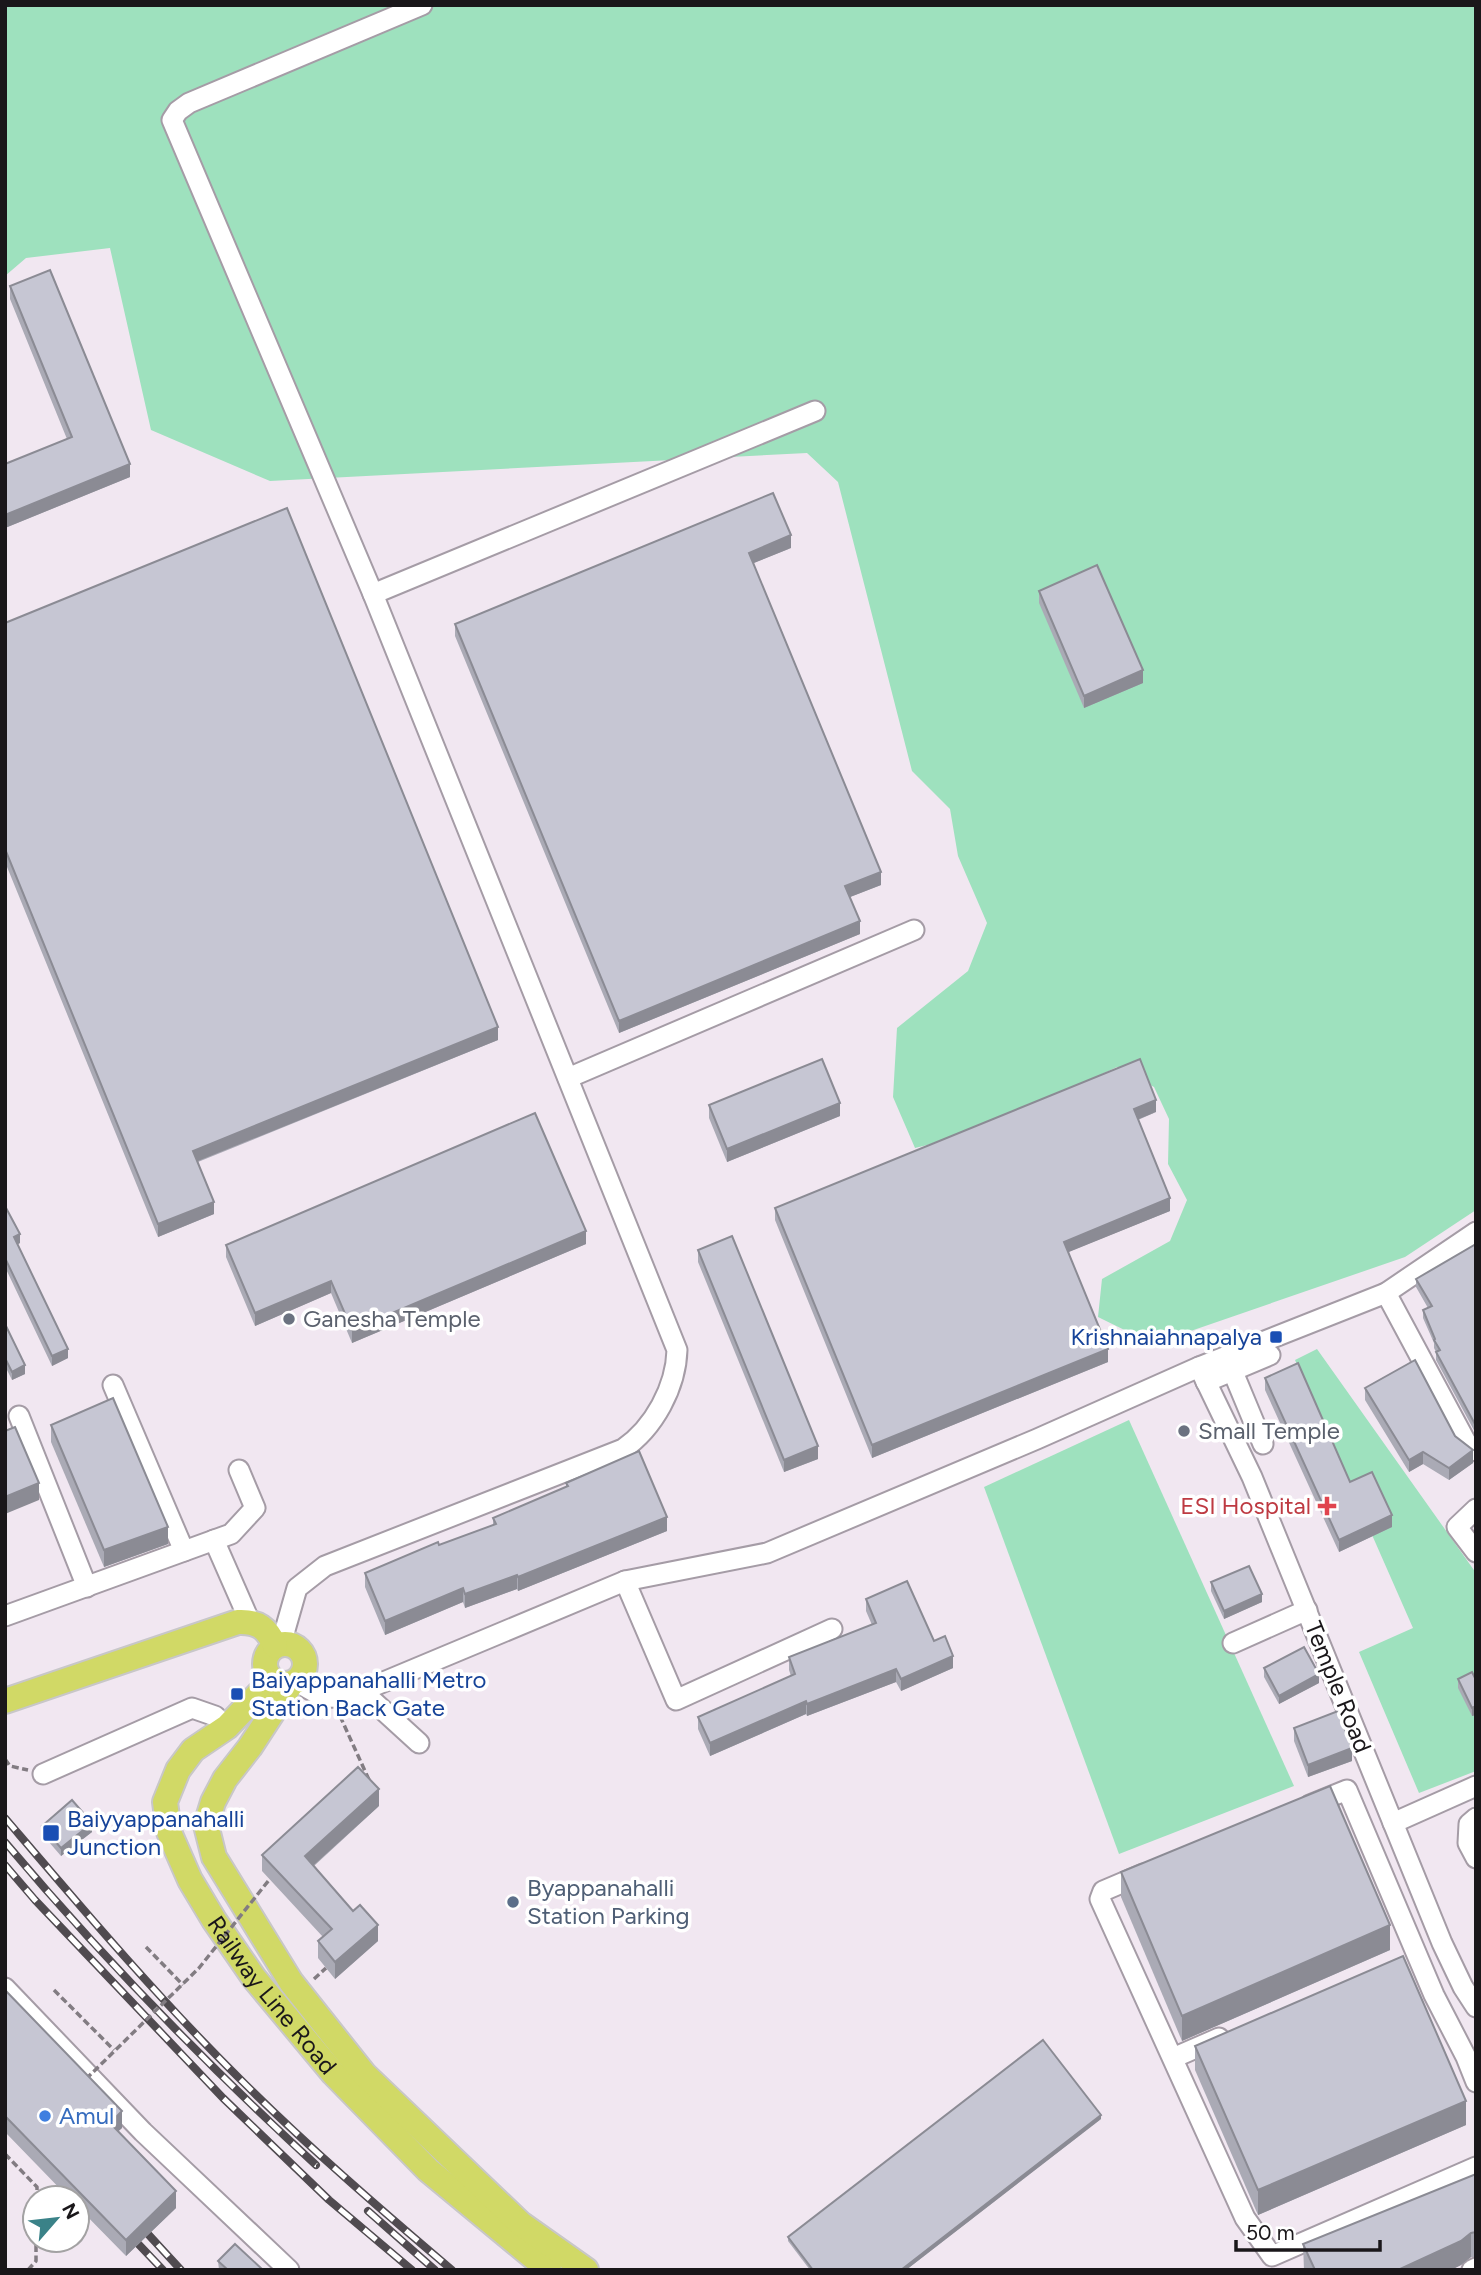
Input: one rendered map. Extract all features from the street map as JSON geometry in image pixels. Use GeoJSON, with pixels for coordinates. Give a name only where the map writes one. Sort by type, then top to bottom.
{"type":"FeatureCollection","features":[{"type":"Feature","properties":{"kind":"main road"},"geometry":{"type":"LineString","coordinates":[[7,1700],[238,1622],[261,1625],[278,1645],[295,1647],[304,1657],[305,1671],[286,1682],[267,1675],[266,1656],[278,1645]]}},
{"type":"Feature","properties":{"kind":"main road","name":"Railway Line Road"},"geometry":{"type":"LineString","coordinates":[[286,1682],[193,1750],[178,1770],[164,1802],[169,1832],[190,1880],[254,1978],[333,2073],[428,2170],[549,2270]]}},
{"type":"Feature","properties":{"kind":"main road","name":"Railway Line Road"},"geometry":{"type":"LineString","coordinates":[[286,1682],[250,1747],[225,1779],[213,1802],[206,1825],[214,1857],[291,1982],[364,2074],[521,2224],[586,2270]]}},
{"type":"Feature","properties":{"kind":"street"},"geometry":{"type":"LineString","coordinates":[[278,1645],[297,1588],[325,1566],[623,1449],[638,1438],[649,1424],[677,1368],[677,1350],[373,594],[172,120],[178,111],[189,103],[422,5]]}},
{"type":"Feature","properties":{"kind":"street"},"geometry":{"type":"LineString","coordinates":[[373,594],[815,411]]}},
{"type":"Feature","properties":{"kind":"street"},"geometry":{"type":"LineString","coordinates":[[568,1079],[914,930]]}},
{"type":"Feature","properties":{"kind":"street"},"geometry":{"type":"LineString","coordinates":[[286,1682],[333,1699],[362,1691],[625,1581],[766,1553],[1037,1439],[1202,1375],[1386,1293],[1476,1232]]}},
{"type":"Feature","properties":{"kind":"street"},"geometry":{"type":"LineString","coordinates":[[1386,1293],[1466,1443],[1476,1451]]}},
{"type":"Feature","properties":{"kind":"street"},"geometry":{"type":"LineString","coordinates":[[1202,1375],[1233,1372],[1270,1355]]}},
{"type":"Feature","properties":{"kind":"street"},"geometry":{"type":"LineString","coordinates":[[1233,1372],[1263,1444]]}},
{"type":"Feature","properties":{"kind":"street","name":"Temple Road"},"geometry":{"type":"LineString","coordinates":[[1202,1375],[1252,1477],[1460,1982],[1476,2007]]}},
{"type":"Feature","properties":{"kind":"street"},"geometry":{"type":"LineString","coordinates":[[113,1385],[184,1551]]}},
{"type":"Feature","properties":{"kind":"street"},"geometry":{"type":"LineString","coordinates":[[19,1416],[87,1587]]}},
{"type":"Feature","properties":{"kind":"street"},"geometry":{"type":"LineString","coordinates":[[5,1616],[231,1534],[256,1508],[239,1471]]}},
{"type":"Feature","properties":{"kind":"street"},"geometry":{"type":"LineString","coordinates":[[1476,1509],[1457,1527],[1476,1552]]}},
{"type":"Feature","properties":{"kind":"street"},"geometry":{"type":"LineString","coordinates":[[214,1540],[250,1622]]}},
{"type":"Feature","properties":{"kind":"street"},"geometry":{"type":"LineString","coordinates":[[625,1581],[676,1700],[832,1629]]}},
{"type":"Feature","properties":{"kind":"street"},"geometry":{"type":"LineString","coordinates":[[1233,1643],[1307,1610]]}},
{"type":"Feature","properties":{"kind":"street"},"geometry":{"type":"LineString","coordinates":[[362,1691],[419,1743]]}},
{"type":"Feature","properties":{"kind":"street"},"geometry":{"type":"LineString","coordinates":[[43,1774],[192,1707],[215,1717],[227,1727]]}},
{"type":"Feature","properties":{"kind":"street"},"geometry":{"type":"LineString","coordinates":[[1393,1823],[1476,1786]]}},
{"type":"Feature","properties":{"kind":"street"},"geometry":{"type":"LineString","coordinates":[[1295,1811],[1347,1790],[1410,1955],[1471,2060],[1476,2082]]}},
{"type":"Feature","properties":{"kind":"street"},"geometry":{"type":"LineString","coordinates":[[1476,1818],[1469,1824],[1468,1843],[1476,1858]]}},
{"type":"Feature","properties":{"kind":"street"},"geometry":{"type":"LineString","coordinates":[[1167,1864],[1102,1891],[1100,1899],[1245,2218],[1272,2256],[1476,2167]]}},
{"type":"Feature","properties":{"kind":"street"},"geometry":{"type":"LineString","coordinates":[[1434,1995],[1436,1987],[1460,1982]]}},
{"type":"Feature","properties":{"kind":"street"},"geometry":{"type":"LineString","coordinates":[[5,1988],[144,2132],[289,2270]]}},
{"type":"Feature","properties":{"kind":"street"},"geometry":{"type":"LineString","coordinates":[[1173,2058],[1237,2030]]}},
{"type":"Feature","properties":{"kind":"street"},"geometry":{"type":"LineString","coordinates":[[1274,2270],[1273,2268],[1476,2185]]}},
{"type":"Feature","properties":{"kind":"path"},"geometry":{"type":"LineString","coordinates":[[333,1699],[370,1780],[369,1788]]}},
{"type":"Feature","properties":{"kind":"path"},"geometry":{"type":"LineString","coordinates":[[5,1759],[10,1766]]}},
{"type":"Feature","properties":{"kind":"path"},"geometry":{"type":"LineString","coordinates":[[85,2080],[183,1985],[269,1880]]}},
{"type":"Feature","properties":{"kind":"path"},"geometry":{"type":"LineString","coordinates":[[146,1947],[183,1985]]}},
{"type":"Feature","properties":{"kind":"path"},"geometry":{"type":"LineString","coordinates":[[54,1990],[114,2050]]}},
{"type":"Feature","properties":{"kind":"path"},"geometry":{"type":"LineString","coordinates":[[5,2154],[34,2184]]}},
{"type":"Feature","properties":{"kind":"path"},"geometry":{"type":"LineString","coordinates":[[28,2270],[36,2261],[36,2254]]}},
{"type":"Feature","properties":{"kind":"green space"},"geometry":{"type":"Polygon","coordinates":[[[5,5],[1476,5],[1476,1210],[1405,1257],[1153,1344],[1098,1317],[1102,1279],[1170,1241],[1187,1200],[1168,1164],[1169,1119],[1154,1087],[1117,1067],[993,1129],[915,1148],[893,1097],[897,1028],[968,971],[987,923],[958,856],[950,809],[912,771],[838,482],[807,453],[270,481],[151,430],[110,248],[26,258],[5,276],[5,5]]]}},
{"type":"Feature","properties":{"kind":"green space"},"geometry":{"type":"Polygon","coordinates":[[[1317,1349],[1476,1573],[1476,1771],[1419,1793],[1359,1652],[1413,1628],[1295,1360],[1317,1349]]]}},
{"type":"Feature","properties":{"kind":"green space"},"geometry":{"type":"Polygon","coordinates":[[[1129,1420],[1294,1786],[1119,1854],[984,1487],[1129,1420]]]}},
{"type":"Feature","properties":{"kind":"building"},"geometry":{"type":"Polygon","coordinates":[[[50,270],[130,464],[5,515],[5,464],[72,437],[10,286],[50,270]]]}},
{"type":"Feature","properties":{"kind":"building"},"geometry":{"type":"Polygon","coordinates":[[[773,493],[791,535],[749,553],[881,872],[845,886],[860,921],[619,1021],[455,624],[773,493]]]}},
{"type":"Feature","properties":{"kind":"building"},"geometry":{"type":"Polygon","coordinates":[[[287,508],[498,1027],[193,1151],[214,1202],[158,1224],[5,849],[5,623],[287,508]]]}},
{"type":"Feature","properties":{"kind":"building"},"geometry":{"type":"Polygon","coordinates":[[[1097,565],[1143,670],[1084,696],[1039,591],[1097,565]]]}},
{"type":"Feature","properties":{"kind":"building"},"geometry":{"type":"Polygon","coordinates":[[[822,1059],[840,1103],[727,1149],[709,1105],[822,1059]]]}},
{"type":"Feature","properties":{"kind":"building"},"geometry":{"type":"Polygon","coordinates":[[[1140,1059],[1156,1100],[1134,1109],[1170,1198],[1064,1242],[1108,1349],[872,1445],[775,1208],[1140,1059]]]}},
{"type":"Feature","properties":{"kind":"building"},"geometry":{"type":"Polygon","coordinates":[[[535,1113],[586,1231],[352,1330],[331,1281],[255,1313],[226,1245],[535,1113]]]}},
{"type":"Feature","properties":{"kind":"building"},"geometry":{"type":"Polygon","coordinates":[[[5,1206],[20,1234],[14,1237],[68,1349],[52,1356],[5,1258],[5,1206]]]}},
{"type":"Feature","properties":{"kind":"building"},"geometry":{"type":"Polygon","coordinates":[[[732,1236],[818,1446],[784,1460],[698,1250],[732,1236]]]}},
{"type":"Feature","properties":{"kind":"building"},"geometry":{"type":"Polygon","coordinates":[[[1476,1244],[1476,1426],[1436,1352],[1440,1350],[1423,1310],[1432,1306],[1416,1279],[1476,1244]]]}},
{"type":"Feature","properties":{"kind":"building"},"geometry":{"type":"Polygon","coordinates":[[[5,1324],[25,1365],[12,1372],[5,1358],[5,1324]]]}},
{"type":"Feature","properties":{"kind":"building"},"geometry":{"type":"Polygon","coordinates":[[[1415,1360],[1455,1436],[1473,1450],[1449,1468],[1423,1452],[1409,1460],[1365,1388],[1415,1360]]]}},
{"type":"Feature","properties":{"kind":"building"},"geometry":{"type":"Polygon","coordinates":[[[1298,1363],[1350,1482],[1372,1472],[1392,1515],[1339,1540],[1265,1378],[1298,1363]]]}},
{"type":"Feature","properties":{"kind":"building"},"geometry":{"type":"Polygon","coordinates":[[[113,1398],[168,1527],[104,1550],[51,1425],[113,1398]]]}},
{"type":"Feature","properties":{"kind":"building"},"geometry":{"type":"Polygon","coordinates":[[[15,1427],[39,1483],[5,1497],[5,1431],[15,1427]]]}},
{"type":"Feature","properties":{"kind":"building"},"geometry":{"type":"Polygon","coordinates":[[[639,1451],[667,1517],[518,1577],[517,1575],[465,1594],[463,1588],[385,1621],[365,1573],[438,1542],[439,1545],[496,1524],[493,1518],[568,1486],[566,1483],[639,1451]]]}},
{"type":"Feature","properties":{"kind":"building"},"geometry":{"type":"Polygon","coordinates":[[[1249,1566],[1262,1594],[1224,1611],[1211,1582],[1249,1566]]]}},
{"type":"Feature","properties":{"kind":"building"},"geometry":{"type":"Polygon","coordinates":[[[907,1581],[934,1641],[945,1636],[953,1656],[901,1679],[896,1669],[807,1704],[806,1701],[710,1743],[698,1717],[795,1674],[789,1657],[876,1623],[866,1599],[907,1581]]]}},
{"type":"Feature","properties":{"kind":"building"},"geometry":{"type":"Polygon","coordinates":[[[1304,1647],[1319,1674],[1279,1696],[1264,1668],[1304,1647]]]}},
{"type":"Feature","properties":{"kind":"building"},"geometry":{"type":"Polygon","coordinates":[[[1472,1672],[1476,1680],[1476,1706],[1472,1708],[1458,1679],[1472,1672]]]}},
{"type":"Feature","properties":{"kind":"building"},"geometry":{"type":"Polygon","coordinates":[[[1338,1711],[1352,1748],[1308,1765],[1294,1728],[1338,1711]]]}},
{"type":"Feature","properties":{"kind":"building"},"geometry":{"type":"Polygon","coordinates":[[[358,1767],[379,1789],[305,1856],[353,1911],[360,1905],[378,1925],[335,1962],[318,1941],[332,1929],[262,1855],[358,1767]]]}},
{"type":"Feature","properties":{"kind":"building"},"geometry":{"type":"Polygon","coordinates":[[[1330,1786],[1390,1925],[1182,2016],[1121,1872],[1330,1786]]]}},
{"type":"Feature","properties":{"kind":"building"},"geometry":{"type":"Polygon","coordinates":[[[72,1800],[92,1823],[61,1848],[42,1826],[72,1800]]]}},
{"type":"Feature","properties":{"kind":"building"},"geometry":{"type":"Polygon","coordinates":[[[1403,1956],[1466,2101],[1258,2190],[1195,2046],[1403,1956]]]}},
{"type":"Feature","properties":{"kind":"building"},"geometry":{"type":"Polygon","coordinates":[[[5,1990],[122,2111],[110,2123],[176,2191],[126,2240],[91,2204],[91,2184],[71,2184],[5,2116],[5,1990]]]}},
{"type":"Feature","properties":{"kind":"building"},"geometry":{"type":"Polygon","coordinates":[[[1043,2040],[1101,2115],[901,2270],[813,2270],[788,2237],[1043,2040]]]}},
{"type":"Feature","properties":{"kind":"building"},"geometry":{"type":"Polygon","coordinates":[[[1476,2174],[1476,2232],[1461,2241],[1398,2270],[1315,2270],[1303,2244],[1476,2174]]]}},
{"type":"Feature","properties":{"kind":"building"},"geometry":{"type":"Polygon","coordinates":[[[235,2244],[263,2270],[228,2270],[218,2261],[235,2244]]]}},
{"type":"Feature","properties":{"kind":"railway"},"geometry":{"type":"LineString","coordinates":[[5,1818],[119,1951],[208,2047],[317,2152],[452,2270]]}},
{"type":"Feature","properties":{"kind":"railway"},"geometry":{"type":"LineString","coordinates":[[5,1842],[155,2008],[234,2088],[316,2165]]}},
{"type":"Feature","properties":{"kind":"railway"},"geometry":{"type":"LineString","coordinates":[[5,1865],[223,2098],[329,2200],[412,2270]]}},
{"type":"Feature","properties":{"kind":"railway"},"geometry":{"type":"LineString","coordinates":[[368,2211],[435,2270]]}},
{"type":"Feature","properties":{"kind":"railway"},"geometry":{"type":"LineString","coordinates":[[136,2221],[181,2270]]}},
{"type":"Feature","properties":{"kind":"railway"},"geometry":{"type":"LineString","coordinates":[[126,2231],[163,2270]]}},
{"type":"Feature","properties":{"kind":"place","name":"Ganesha Temple"},"geometry":{"type":"Point","coordinates":[289,1319]}},
{"type":"Feature","properties":{"kind":"place","name":"Krishnaiahnapalya"},"geometry":{"type":"Point","coordinates":[1276,1337]}},
{"type":"Feature","properties":{"kind":"place","name":"Small Temple"},"geometry":{"type":"Point","coordinates":[1184,1431]}},
{"type":"Feature","properties":{"kind":"place","name":"ESI Hospital"},"geometry":{"type":"Point","coordinates":[1327,1506]}},
{"type":"Feature","properties":{"kind":"place","name":"Baiyappanahalli Metro Station Back Gate"},"geometry":{"type":"Point","coordinates":[237,1694]}},
{"type":"Feature","properties":{"kind":"place","name":"Baiyyappanahalli Junction"},"geometry":{"type":"Point","coordinates":[51,1833]}},
{"type":"Feature","properties":{"kind":"place","name":"Byappanahalli Station Parking"},"geometry":{"type":"Point","coordinates":[513,1902]}},
{"type":"Feature","properties":{"kind":"place","name":"Amul"},"geometry":{"type":"Point","coordinates":[45,2116]}}]}
